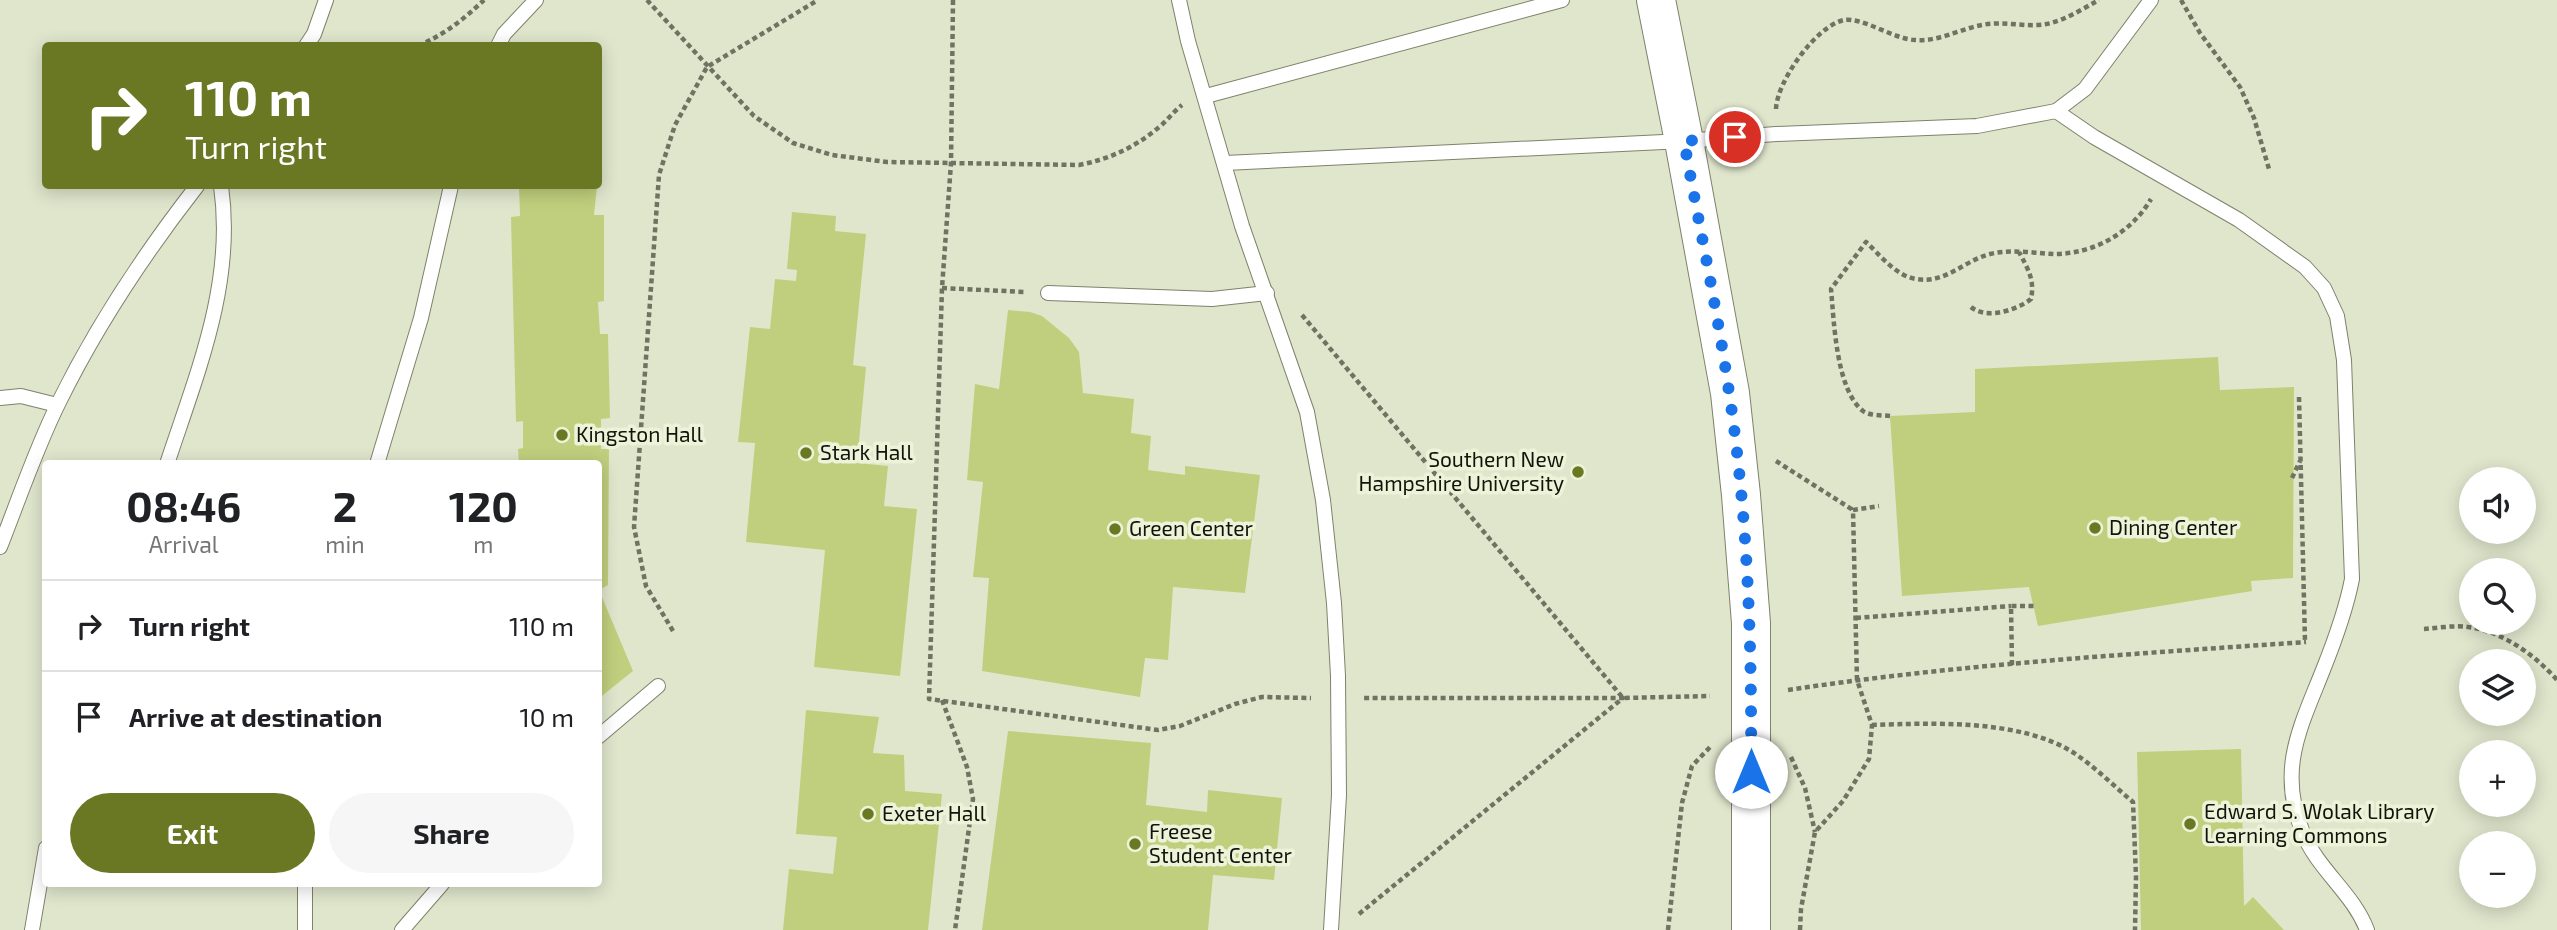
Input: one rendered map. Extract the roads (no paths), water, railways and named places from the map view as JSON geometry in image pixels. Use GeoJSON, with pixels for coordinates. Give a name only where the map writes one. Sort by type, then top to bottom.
{"type":"FeatureCollection","features":[{"type":"Feature","properties":{"kind":"street"},"geometry":{"type":"LineString","coordinates":[[1656,0],[1730,393],[1741,495],[1751,623],[1751,930]]}},
{"type":"Feature","properties":{"kind":"lane"},"geometry":{"type":"LineString","coordinates":[[309,42],[327,0]]}},
{"type":"Feature","properties":{"kind":"lane"},"geometry":{"type":"LineString","coordinates":[[500,42],[504,34],[536,0]]}},
{"type":"Feature","properties":{"kind":"lane"},"geometry":{"type":"LineString","coordinates":[[1179,0],[1188,41],[1242,226],[1307,412],[1330,550],[1337,652],[1339,739],[1331,930]]}},
{"type":"Feature","properties":{"kind":"lane"},"geometry":{"type":"LineString","coordinates":[[1206,96],[1562,0]]}},
{"type":"Feature","properties":{"kind":"lane"},"geometry":{"type":"LineString","coordinates":[[1225,163],[1977,126],[2056,111],[2085,89],[2151,0]]}},
{"type":"Feature","properties":{"kind":"lane"},"geometry":{"type":"LineString","coordinates":[[2056,111],[2239,220],[2305,267],[2324,288],[2336,316],[2344,360],[2352,579],[2347,607],[2308,702],[2290,769],[2293,804],[2303,835],[2361,914],[2367,930]]}},
{"type":"Feature","properties":{"kind":"lane"},"geometry":{"type":"LineString","coordinates":[[0,547],[57,405],[95,333],[124,287],[195,189]]}},
{"type":"Feature","properties":{"kind":"lane"},"geometry":{"type":"LineString","coordinates":[[168,460],[212,327],[223,265],[224,208],[221,189]]}},
{"type":"Feature","properties":{"kind":"lane"},"geometry":{"type":"LineString","coordinates":[[378,460],[421,318],[451,189]]}},
{"type":"Feature","properties":{"kind":"lane"},"geometry":{"type":"LineString","coordinates":[[1048,293],[1212,299],[1266,293]]}},
{"type":"Feature","properties":{"kind":"lane"},"geometry":{"type":"LineString","coordinates":[[0,398],[21,396],[57,405]]}},
{"type":"Feature","properties":{"kind":"lane"},"geometry":{"type":"LineString","coordinates":[[602,734],[658,686]]}},
{"type":"Feature","properties":{"kind":"lane"},"geometry":{"type":"LineString","coordinates":[[32,930],[42,871]]}},
{"type":"Feature","properties":{"kind":"lane"},"geometry":{"type":"LineString","coordinates":[[304,887],[304,930]]}},
{"type":"Feature","properties":{"kind":"lane"},"geometry":{"type":"LineString","coordinates":[[402,930],[439,887]]}},
{"type":"Feature","properties":{"kind":"place","name":"Kingston Hall"},"geometry":{"type":"Point","coordinates":[562,435]}},
{"type":"Feature","properties":{"kind":"place","name":"Stark Hall"},"geometry":{"type":"Point","coordinates":[806,453]}},
{"type":"Feature","properties":{"kind":"place","name":"Southern New Hampshire University"},"geometry":{"type":"Point","coordinates":[1578,472]}},
{"type":"Feature","properties":{"kind":"place","name":"Dining Center"},"geometry":{"type":"Point","coordinates":[2095,528]}},
{"type":"Feature","properties":{"kind":"place","name":"Green Center"},"geometry":{"type":"Point","coordinates":[1115,529]}},
{"type":"Feature","properties":{"kind":"place","name":"Exeter Hall"},"geometry":{"type":"Point","coordinates":[868,814]}},
{"type":"Feature","properties":{"kind":"place","name":"Edward S. Wolak Library Learning Commons"},"geometry":{"type":"Point","coordinates":[2190,824]}},
{"type":"Feature","properties":{"kind":"place","name":"Freese Student Center"},"geometry":{"type":"Point","coordinates":[1135,844]}}]}
